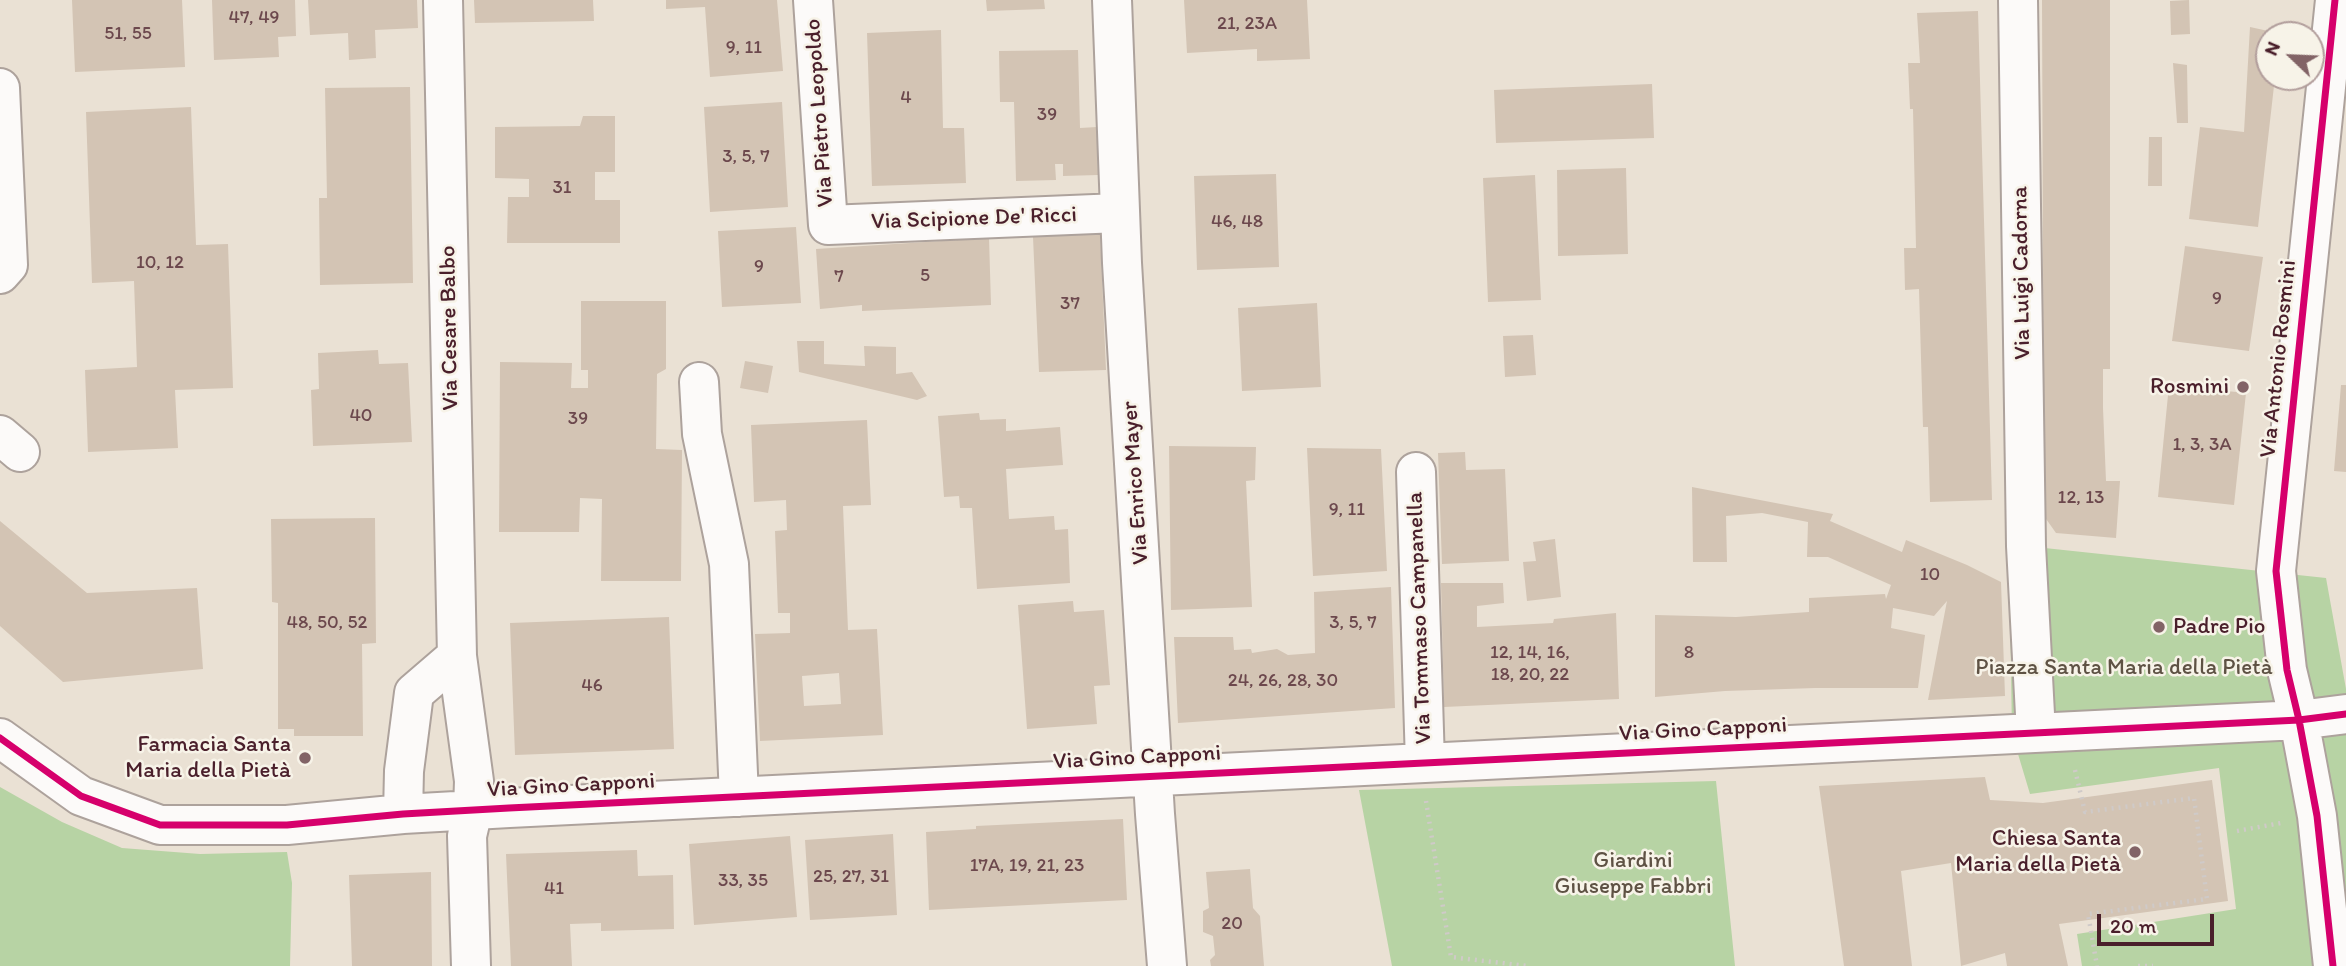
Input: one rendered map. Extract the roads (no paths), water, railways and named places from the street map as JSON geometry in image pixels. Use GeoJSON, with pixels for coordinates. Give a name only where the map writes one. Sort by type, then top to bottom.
{"type":"FeatureCollection","features":[{"type":"Feature","properties":{"kind":"street","name":"Via Cesare Balbo"},"geometry":{"type":"LineString","coordinates":[[443,0],[457,656],[474,781],[473,810],[467,836],[471,966]]}},
{"type":"Feature","properties":{"kind":"street","name":"Via Pietro Leopoldo"},"geometry":{"type":"LineString","coordinates":[[813,0],[828,225]]}},
{"type":"Feature","properties":{"kind":"street","name":"Via Enrico Mayer"},"geometry":{"type":"LineString","coordinates":[[1112,0],[1119,213],[1167,966]]}},
{"type":"Feature","properties":{"kind":"street","name":"Via Luigi Cadorna"},"geometry":{"type":"LineString","coordinates":[[2018,0],[2026,546],[2054,732]]}},
{"type":"Feature","properties":{"kind":"street","name":"Via Antonio Rosmini"},"geometry":{"type":"LineString","coordinates":[[2299,720],[2287,670],[2276,572],[2336,0]]}},
{"type":"Feature","properties":{"kind":"street"},"geometry":{"type":"LineString","coordinates":[[0,88],[9,265],[0,274]]}},
{"type":"Feature","properties":{"kind":"street","name":"Via Scipione De' Ricci"},"geometry":{"type":"LineString","coordinates":[[828,225],[1119,213]]}},
{"type":"Feature","properties":{"kind":"street"},"geometry":{"type":"LineString","coordinates":[[699,382],[702,434],[729,564],[739,797]]}},
{"type":"Feature","properties":{"kind":"street","name":"Via Tommaso Campanella"},"geometry":{"type":"LineString","coordinates":[[1416,472],[1424,776]]}},
{"type":"Feature","properties":{"kind":"street"},"geometry":{"type":"LineString","coordinates":[[402,814],[404,771],[414,693],[457,656]]}},
{"type":"Feature","properties":{"kind":"street","name":"Via Gino Capponi"},"geometry":{"type":"LineString","coordinates":[[0,738],[81,796],[160,825],[287,825],[473,810],[1154,777],[1424,776],[2054,732],[2299,720],[2346,715]]}},
{"type":"Feature","properties":{"kind":"street"},"geometry":{"type":"LineString","coordinates":[[2299,720],[2318,816],[2333,966]]}},
{"type":"Feature","properties":{"kind":"place","name":"Rosmini"},"geometry":{"type":"Point","coordinates":[2243,387]}},
{"type":"Feature","properties":{"kind":"place","name":"Padre Pio"},"geometry":{"type":"Point","coordinates":[2159,627]}},
{"type":"Feature","properties":{"kind":"place","name":"Farmacia Santa Maria della Pietà"},"geometry":{"type":"Point","coordinates":[305,758]}},
{"type":"Feature","properties":{"kind":"place","name":"Chiesa Santa Maria della Pietà"},"geometry":{"type":"Point","coordinates":[2135,852]}},
{"type":"Feature","properties":{"kind":"park label","name":"Piazza Santa Maria della Pietà"},"geometry":{"type":"Point","coordinates":[2124,668]}},
{"type":"Feature","properties":{"kind":"park label","name":"Giardini Giuseppe Fabbri"},"geometry":{"type":"Point","coordinates":[1633,874]}}]}
